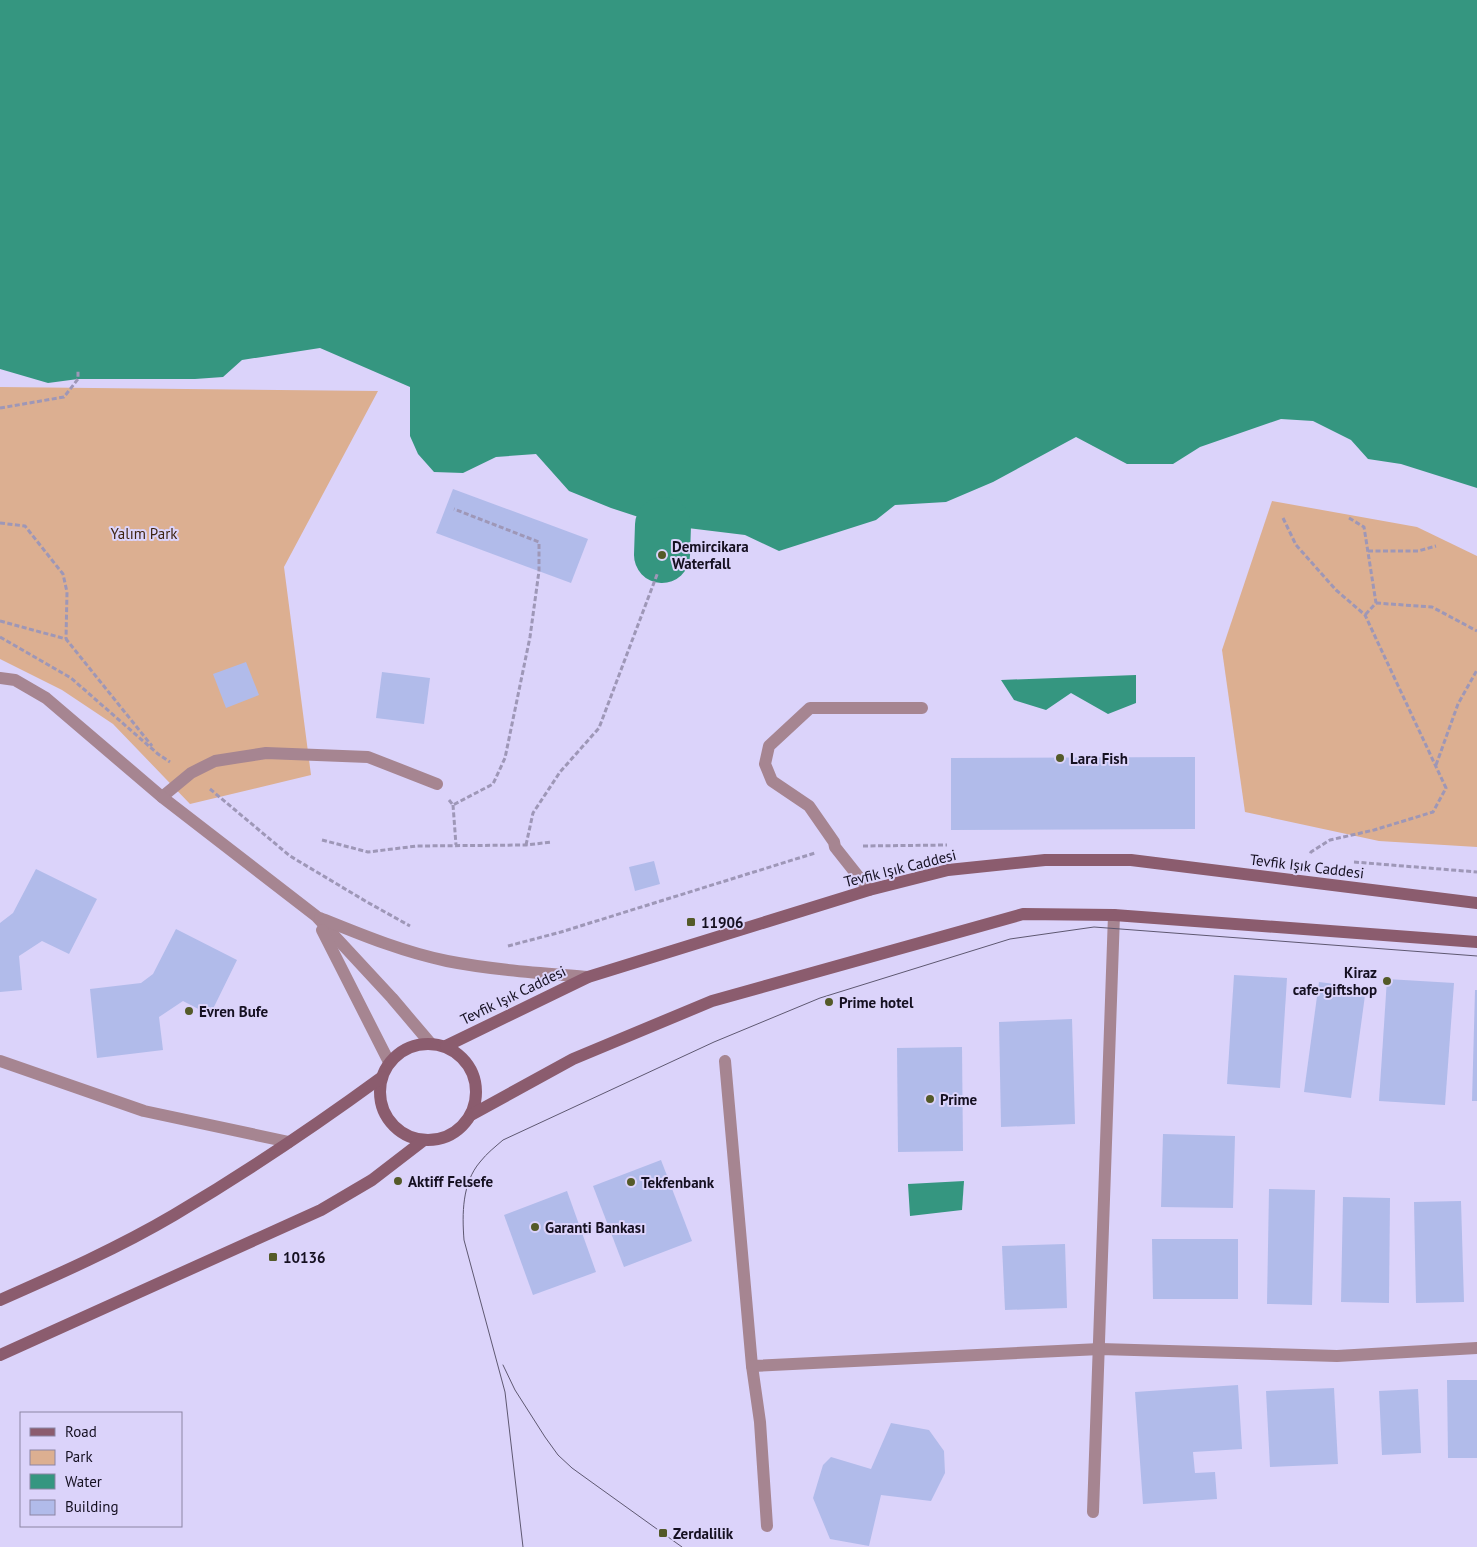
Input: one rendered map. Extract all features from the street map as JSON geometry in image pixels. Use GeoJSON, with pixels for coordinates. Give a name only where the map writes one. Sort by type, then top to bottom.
{"type":"FeatureCollection","features":[{"type":"Feature","properties":{"kind":"street"},"geometry":{"type":"LineString","coordinates":[[0,678],[15,680],[46,698],[162,797],[316,916],[392,998],[431,1044]]}},
{"type":"Feature","properties":{"kind":"street"},"geometry":{"type":"LineString","coordinates":[[869,890],[835,847],[834,842],[809,806],[772,780],[765,764],[769,746],[810,708],[922,708]]}},
{"type":"Feature","properties":{"kind":"street"},"geometry":{"type":"LineString","coordinates":[[162,797],[191,773],[214,761],[266,754],[368,757],[436,784]]}},
{"type":"Feature","properties":{"kind":"street","name":"Tevfik Işık Caddesi"},"geometry":{"type":"LineString","coordinates":[[446,1046],[588,977],[869,890],[948,870],[1045,860],[1131,860],[1477,903]]}},
{"type":"Feature","properties":{"kind":"street"},"geometry":{"type":"LineString","coordinates":[[471,1115],[573,1059],[712,1001],[1023,914],[1114,915],[1477,942]]}},
{"type":"Feature","properties":{"kind":"street"},"geometry":{"type":"LineString","coordinates":[[1093,1512],[1114,915]]}},
{"type":"Feature","properties":{"kind":"street"},"geometry":{"type":"LineString","coordinates":[[316,916],[383,943],[447,961],[521,971],[588,977]]}},
{"type":"Feature","properties":{"kind":"street"},"geometry":{"type":"LineString","coordinates":[[316,916],[389,1062]]}},
{"type":"Feature","properties":{"kind":"street"},"geometry":{"type":"LineString","coordinates":[[420,1045],[446,1046],[457,1053],[467,1062],[477,1088],[476,1102],[471,1115],[462,1126],[451,1134],[438,1139],[424,1140],[409,1137],[397,1129],[387,1118],[381,1105],[382,1077],[389,1062],[400,1053],[420,1045]]}},
{"type":"Feature","properties":{"kind":"street"},"geometry":{"type":"LineString","coordinates":[[0,1061],[144,1111],[290,1142]]}},
{"type":"Feature","properties":{"kind":"street"},"geometry":{"type":"LineString","coordinates":[[725,1061],[752,1366],[760,1422],[767,1526]]}},
{"type":"Feature","properties":{"kind":"street"},"geometry":{"type":"LineString","coordinates":[[0,1300],[76,1267],[173,1215],[290,1142],[382,1077]]}},
{"type":"Feature","properties":{"kind":"street"},"geometry":{"type":"LineString","coordinates":[[0,1355],[321,1210],[372,1180],[424,1140]]}},
{"type":"Feature","properties":{"kind":"street"},"geometry":{"type":"LineString","coordinates":[[752,1366],[1100,1349],[1336,1356],[1477,1348]]}},
{"type":"Feature","properties":{"kind":"path"},"geometry":{"type":"LineString","coordinates":[[0,408],[64,397],[78,379],[78,370]]}},
{"type":"Feature","properties":{"kind":"path"},"geometry":{"type":"LineString","coordinates":[[453,805],[492,784],[505,758],[530,637],[539,571],[539,542],[454,509]]}},
{"type":"Feature","properties":{"kind":"path"},"geometry":{"type":"LineString","coordinates":[[1283,518],[1296,545],[1336,590],[1366,615],[1446,788],[1433,812],[1374,830],[1330,840],[1311,852],[1311,856],[1303,857]]}},
{"type":"Feature","properties":{"kind":"path"},"geometry":{"type":"LineString","coordinates":[[1349,518],[1364,527],[1376,603],[1366,615]]}},
{"type":"Feature","properties":{"kind":"path"},"geometry":{"type":"LineString","coordinates":[[0,522],[25,526],[63,574],[67,592],[66,640]]}},
{"type":"Feature","properties":{"kind":"path"},"geometry":{"type":"LineString","coordinates":[[1368,551],[1418,551],[1436,546]]}},
{"type":"Feature","properties":{"kind":"path"},"geometry":{"type":"LineString","coordinates":[[526,845],[533,813],[560,772],[600,728],[658,572]]}},
{"type":"Feature","properties":{"kind":"path"},"geometry":{"type":"LineString","coordinates":[[1376,603],[1432,607],[1477,631]]}},
{"type":"Feature","properties":{"kind":"path"},"geometry":{"type":"LineString","coordinates":[[0,621],[66,640],[158,754]]}},
{"type":"Feature","properties":{"kind":"path"},"geometry":{"type":"LineString","coordinates":[[0,637],[71,678],[158,754],[191,773],[290,856],[410,926]]}},
{"type":"Feature","properties":{"kind":"path"},"geometry":{"type":"LineString","coordinates":[[1435,766],[1458,704],[1477,670]]}},
{"type":"Feature","properties":{"kind":"path"},"geometry":{"type":"LineString","coordinates":[[436,784],[453,805],[456,846]]}},
{"type":"Feature","properties":{"kind":"path"},"geometry":{"type":"LineString","coordinates":[[322,840],[368,852],[417,846],[526,845],[552,842]]}},
{"type":"Feature","properties":{"kind":"path"},"geometry":{"type":"LineString","coordinates":[[501,948],[562,932],[835,847],[950,845]]}},
{"type":"Feature","properties":{"kind":"path"},"geometry":{"type":"LineString","coordinates":[[1352,862],[1477,872]]}},
{"type":"Feature","properties":{"kind":"green space","name":"Yalım Park"},"geometry":{"type":"Polygon","coordinates":[[[0,387],[378,391],[284,567],[311,775],[190,804],[113,724],[62,690],[0,659],[0,387]]]}},
{"type":"Feature","properties":{"kind":"green space"},"geometry":{"type":"Polygon","coordinates":[[[1272,501],[1417,527],[1477,556],[1477,847],[1379,841],[1245,812],[1222,650],[1272,501]]]}},
{"type":"Feature","properties":{"kind":"water"},"geometry":{"type":"Polygon","coordinates":[[[0,0],[1477,0],[1477,488],[1401,464],[1368,459],[1351,440],[1313,421],[1281,419],[1200,447],[1173,464],[1127,464],[1076,437],[993,482],[946,502],[895,505],[876,520],[779,551],[745,535],[663,525],[611,508],[569,491],[536,454],[496,457],[463,473],[434,472],[418,454],[410,436],[410,387],[320,348],[242,360],[223,377],[195,379],[78,379],[48,383],[0,369],[0,0]]]}},
{"type":"Feature","properties":{"kind":"water"},"geometry":{"type":"Polygon","coordinates":[[[1136,675],[1136,703],[1108,714],[1071,693],[1046,710],[1014,700],[1001,680],[1136,675]]]}},
{"type":"Feature","properties":{"kind":"water"},"geometry":{"type":"Polygon","coordinates":[[[964,1181],[962,1210],[910,1216],[908,1184],[964,1181]]]}},
{"type":"Feature","properties":{"kind":"building"},"geometry":{"type":"Polygon","coordinates":[[[453,489],[588,539],[571,583],[436,533],[453,489]]]}},
{"type":"Feature","properties":{"kind":"building"},"geometry":{"type":"Polygon","coordinates":[[[246,662],[259,695],[226,708],[213,674],[246,662]]]}},
{"type":"Feature","properties":{"kind":"building"},"geometry":{"type":"Polygon","coordinates":[[[382,672],[430,678],[424,724],[376,718],[382,672]]]}},
{"type":"Feature","properties":{"kind":"building"},"geometry":{"type":"Polygon","coordinates":[[[1195,757],[1195,829],[951,830],[951,758],[1195,757]]]}},
{"type":"Feature","properties":{"kind":"building"},"geometry":{"type":"Polygon","coordinates":[[[654,861],[660,884],[635,891],[629,867],[654,861]]]}},
{"type":"Feature","properties":{"kind":"building"},"geometry":{"type":"Polygon","coordinates":[[[36,869],[97,899],[69,954],[42,941],[19,956],[22,990],[0,992],[0,923],[13,913],[36,869]]]}},
{"type":"Feature","properties":{"kind":"building"},"geometry":{"type":"Polygon","coordinates":[[[176,929],[237,960],[210,1015],[183,1001],[159,1017],[163,1050],[97,1058],[90,989],[141,983],[153,974],[176,929]]]}},
{"type":"Feature","properties":{"kind":"building"},"geometry":{"type":"Polygon","coordinates":[[[1234,975],[1287,978],[1280,1088],[1227,1084],[1234,975]]]}},
{"type":"Feature","properties":{"kind":"building"},"geometry":{"type":"Polygon","coordinates":[[[1387,979],[1454,983],[1445,1105],[1379,1101],[1387,979]]]}},
{"type":"Feature","properties":{"kind":"building"},"geometry":{"type":"Polygon","coordinates":[[[1319,982],[1366,988],[1351,1098],[1304,1092],[1319,982]]]}},
{"type":"Feature","properties":{"kind":"building"},"geometry":{"type":"Polygon","coordinates":[[[1475,990],[1477,990],[1477,1101],[1472,1101],[1475,990]]]}},
{"type":"Feature","properties":{"kind":"building"},"geometry":{"type":"Polygon","coordinates":[[[1072,1019],[1075,1124],[1001,1127],[999,1022],[1072,1019]]]}},
{"type":"Feature","properties":{"kind":"building","name":"Prime"},"geometry":{"type":"Polygon","coordinates":[[[962,1047],[963,1151],[898,1152],[897,1048],[962,1047]]]}},
{"type":"Feature","properties":{"kind":"building"},"geometry":{"type":"Polygon","coordinates":[[[1163,1134],[1235,1136],[1233,1208],[1161,1207],[1163,1134]]]}},
{"type":"Feature","properties":{"kind":"building"},"geometry":{"type":"Polygon","coordinates":[[[661,1160],[692,1241],[624,1267],[593,1186],[661,1160]]]}},
{"type":"Feature","properties":{"kind":"building"},"geometry":{"type":"Polygon","coordinates":[[[1269,1189],[1315,1190],[1312,1305],[1267,1304],[1269,1189]]]}},
{"type":"Feature","properties":{"kind":"building"},"geometry":{"type":"Polygon","coordinates":[[[567,1191],[596,1272],[533,1295],[504,1215],[567,1191]]]}},
{"type":"Feature","properties":{"kind":"building"},"geometry":{"type":"Polygon","coordinates":[[[1343,1197],[1390,1198],[1389,1303],[1341,1302],[1343,1197]]]}},
{"type":"Feature","properties":{"kind":"building"},"geometry":{"type":"Polygon","coordinates":[[[1461,1201],[1464,1302],[1416,1303],[1414,1202],[1461,1201]]]}},
{"type":"Feature","properties":{"kind":"building"},"geometry":{"type":"Polygon","coordinates":[[[1152,1239],[1238,1239],[1238,1299],[1153,1299],[1152,1239]]]}},
{"type":"Feature","properties":{"kind":"building"},"geometry":{"type":"Polygon","coordinates":[[[1065,1244],[1067,1308],[1005,1310],[1002,1246],[1065,1244]]]}},
{"type":"Feature","properties":{"kind":"building"},"geometry":{"type":"Polygon","coordinates":[[[1447,1380],[1477,1380],[1477,1458],[1448,1458],[1447,1380]]]}},
{"type":"Feature","properties":{"kind":"building"},"geometry":{"type":"Polygon","coordinates":[[[1238,1385],[1242,1449],[1193,1452],[1195,1473],[1215,1472],[1217,1499],[1143,1504],[1135,1392],[1238,1385]]]}},
{"type":"Feature","properties":{"kind":"building"},"geometry":{"type":"Polygon","coordinates":[[[1334,1388],[1338,1464],[1270,1467],[1266,1391],[1334,1388]]]}},
{"type":"Feature","properties":{"kind":"building"},"geometry":{"type":"Polygon","coordinates":[[[1418,1389],[1421,1453],[1382,1455],[1379,1391],[1418,1389]]]}},
{"type":"Feature","properties":{"kind":"building"},"geometry":{"type":"Polygon","coordinates":[[[891,1423],[929,1430],[944,1451],[945,1473],[931,1501],[881,1495],[869,1546],[830,1539],[813,1498],[823,1465],[831,1457],[871,1469],[891,1423]]]}},
{"type":"Feature","properties":{"kind":"waterway"},"geometry":{"type":"LineString","coordinates":[[662,555],[663,525]]}},
{"type":"Feature","properties":{"kind":"tram line"},"geometry":{"type":"LineString","coordinates":[[523,1547],[505,1392],[464,1240],[463,1230],[464,1199],[470,1179],[474,1170],[483,1159],[503,1140],[714,1042],[820,998],[1010,939],[1094,927],[1477,956]]}},
{"type":"Feature","properties":{"kind":"tram line"},"geometry":{"type":"LineString","coordinates":[[503,1365],[515,1390],[558,1455],[572,1468],[682,1547]]}},
{"type":"Feature","properties":{"kind":"place","name":"Demircikara Waterfall"},"geometry":{"type":"Point","coordinates":[662,555]}},
{"type":"Feature","properties":{"kind":"place","name":"Lara Fish"},"geometry":{"type":"Point","coordinates":[1060,758]}},
{"type":"Feature","properties":{"kind":"place","name":"11906"},"geometry":{"type":"Point","coordinates":[691,922]}},
{"type":"Feature","properties":{"kind":"place","name":"Kiraz cafe-giftshop"},"geometry":{"type":"Point","coordinates":[1387,981]}},
{"type":"Feature","properties":{"kind":"place","name":"Prime hotel"},"geometry":{"type":"Point","coordinates":[829,1002]}},
{"type":"Feature","properties":{"kind":"place","name":"Evren Bufe"},"geometry":{"type":"Point","coordinates":[189,1011]}},
{"type":"Feature","properties":{"kind":"place","name":"Prime"},"geometry":{"type":"Point","coordinates":[930,1099]}},
{"type":"Feature","properties":{"kind":"place","name":"Aktiff Felsefe"},"geometry":{"type":"Point","coordinates":[398,1181]}},
{"type":"Feature","properties":{"kind":"place","name":"Tekfenbank"},"geometry":{"type":"Point","coordinates":[631,1182]}},
{"type":"Feature","properties":{"kind":"place","name":"Garanti Bankası"},"geometry":{"type":"Point","coordinates":[535,1227]}},
{"type":"Feature","properties":{"kind":"place","name":"10136"},"geometry":{"type":"Point","coordinates":[273,1257]}},
{"type":"Feature","properties":{"kind":"place","name":"Zerdalilik"},"geometry":{"type":"Point","coordinates":[663,1533]}}]}
